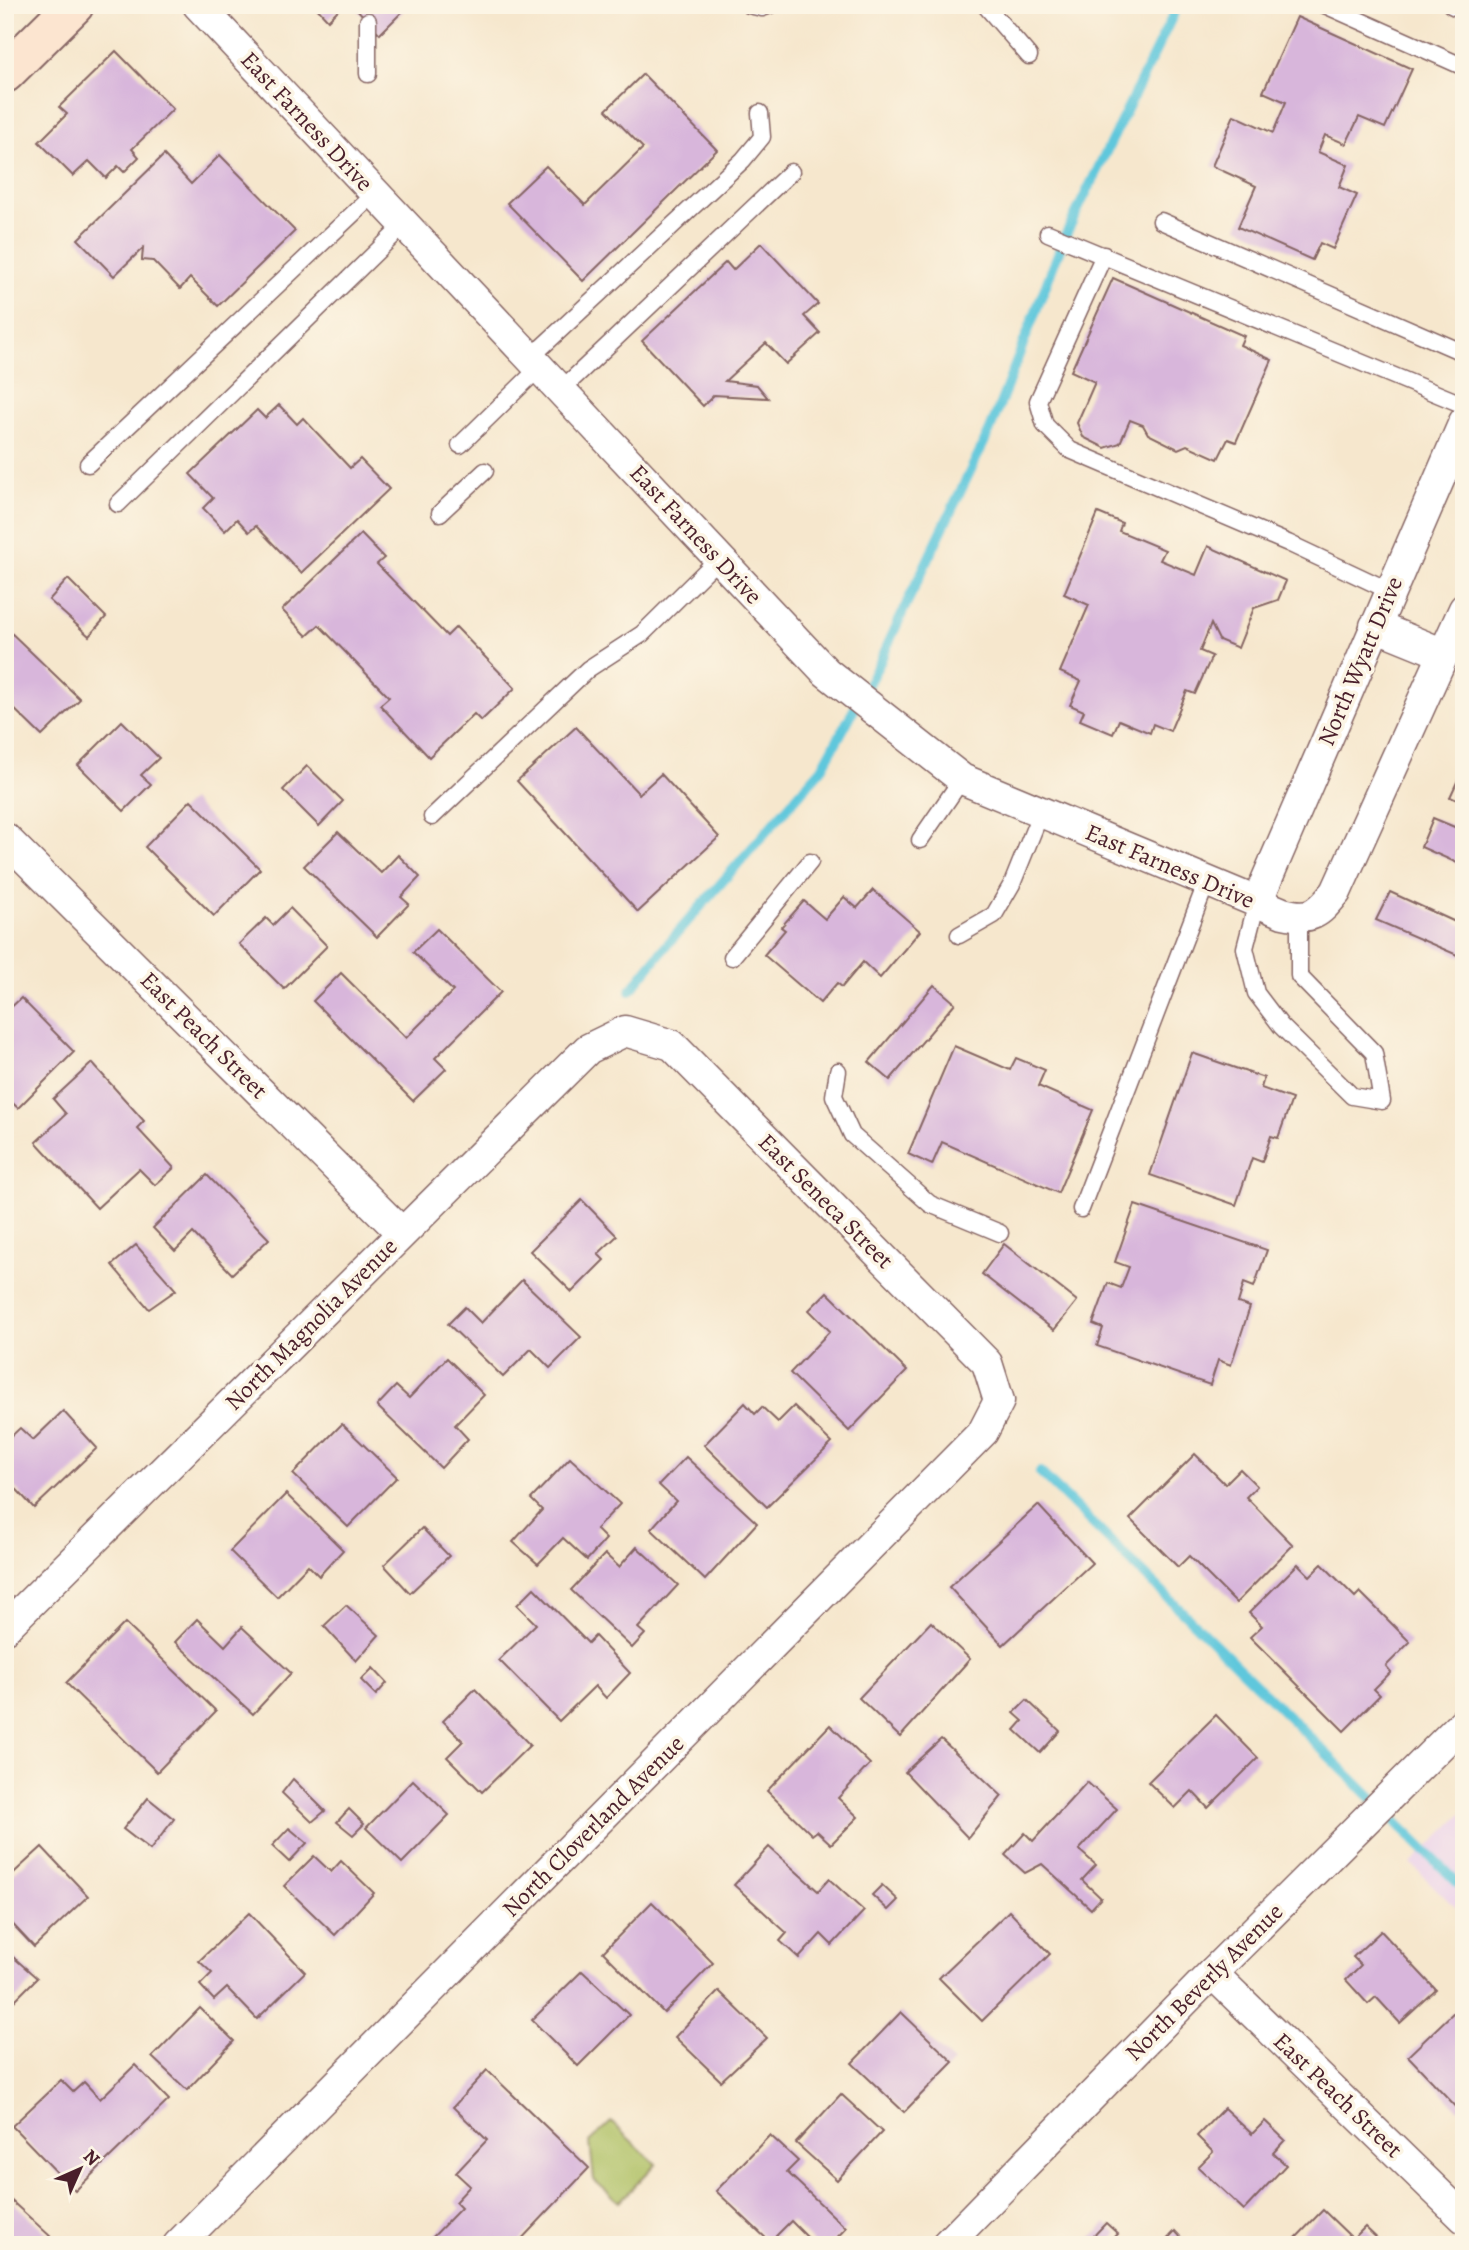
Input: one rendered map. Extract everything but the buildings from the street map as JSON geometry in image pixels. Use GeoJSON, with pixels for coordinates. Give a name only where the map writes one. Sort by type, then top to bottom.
{"type":"FeatureCollection","features":[{"type":"Feature","properties":{"kind":"street"},"geometry":{"type":"LineString","coordinates":[[5,73],[74,5]]}},
{"type":"Feature","properties":{"kind":"street","name":"East Farness Drive"},"geometry":{"type":"LineString","coordinates":[[198,5],[826,672],[962,779],[1283,913],[1299,917]]}},
{"type":"Feature","properties":{"kind":"street","name":"North Wyatt Drive"},"geometry":{"type":"LineString","coordinates":[[1257,902],[1464,422]]}},
{"type":"Feature","properties":{"kind":"street"},"geometry":{"type":"LineString","coordinates":[[1299,917],[1319,913],[1336,892],[1464,609]]}},
{"type":"Feature","properties":{"kind":"street"},"geometry":{"type":"LineString","coordinates":[[1375,626],[1444,654]]}},
{"type":"Feature","properties":{"kind":"street","name":"East Peach Street"},"geometry":{"type":"LineString","coordinates":[[5,838],[402,1233]]}},
{"type":"Feature","properties":{"kind":"street","name":"North Magnolia Avenue"},"geometry":{"type":"LineString","coordinates":[[7,1622],[588,1049],[625,1031]]}},
{"type":"Feature","properties":{"kind":"street","name":"East Seneca Street"},"geometry":{"type":"LineString","coordinates":[[625,1031],[672,1045],[987,1363],[999,1401]]}},
{"type":"Feature","properties":{"kind":"street","name":"North Cloverland Avenue"},"geometry":{"type":"LineString","coordinates":[[178,2245],[983,1432],[999,1401]]}},
{"type":"Feature","properties":{"kind":"street","name":"North Beverly Avenue"},"geometry":{"type":"LineString","coordinates":[[946,2245],[1212,1973],[1464,1722]]}},
{"type":"Feature","properties":{"kind":"street","name":"East Peach Street"},"geometry":{"type":"LineString","coordinates":[[1212,1973],[1464,2218]]}},
{"type":"Feature","properties":{"kind":"lane"},"geometry":{"type":"LineString","coordinates":[[749,5],[762,8],[770,5]]}},
{"type":"Feature","properties":{"kind":"lane"},"geometry":{"type":"LineString","coordinates":[[985,5],[1029,56]]}},
{"type":"Feature","properties":{"kind":"lane"},"geometry":{"type":"LineString","coordinates":[[1325,5],[1464,67]]}},
{"type":"Feature","properties":{"kind":"lane"},"geometry":{"type":"LineString","coordinates":[[1451,5],[1464,11]]}},
{"type":"Feature","properties":{"kind":"lane"},"geometry":{"type":"LineString","coordinates":[[368,21],[368,75]]}},
{"type":"Feature","properties":{"kind":"lane"},"geometry":{"type":"LineString","coordinates":[[460,445],[535,363],[743,160],[762,137],[760,113]]}},
{"type":"Feature","properties":{"kind":"lane"},"geometry":{"type":"LineString","coordinates":[[561,390],[790,172]]}},
{"type":"Feature","properties":{"kind":"lane"},"geometry":{"type":"LineString","coordinates":[[88,464],[375,193]]}},
{"type":"Feature","properties":{"kind":"lane"},"geometry":{"type":"LineString","coordinates":[[1161,221],[1464,353]]}},
{"type":"Feature","properties":{"kind":"lane"},"geometry":{"type":"LineString","coordinates":[[118,504],[405,224]]}},
{"type":"Feature","properties":{"kind":"lane"},"geometry":{"type":"LineString","coordinates":[[1048,233],[1464,405]]}},
{"type":"Feature","properties":{"kind":"lane"},"geometry":{"type":"LineString","coordinates":[[1104,255],[1038,401],[1045,425],[1070,450],[1288,543],[1390,591]]}},
{"type":"Feature","properties":{"kind":"lane"},"geometry":{"type":"LineString","coordinates":[[440,513],[485,471]]}},
{"type":"Feature","properties":{"kind":"lane"},"geometry":{"type":"LineString","coordinates":[[432,817],[588,669],[642,634],[719,558]]}},
{"type":"Feature","properties":{"kind":"lane"},"geometry":{"type":"LineString","coordinates":[[920,840],[962,779]]}},
{"type":"Feature","properties":{"kind":"lane"},"geometry":{"type":"LineString","coordinates":[[959,935],[994,915],[1012,884],[1041,812]]}},
{"type":"Feature","properties":{"kind":"lane"},"geometry":{"type":"LineString","coordinates":[[732,957],[810,862]]}},
{"type":"Feature","properties":{"kind":"lane"},"geometry":{"type":"LineString","coordinates":[[1081,1209],[1208,881]]}},
{"type":"Feature","properties":{"kind":"lane"},"geometry":{"type":"LineString","coordinates":[[1257,902],[1245,948],[1256,992],[1281,1026],[1352,1096],[1382,1101],[1374,1053],[1299,976],[1299,917]]}},
{"type":"Feature","properties":{"kind":"lane"},"geometry":{"type":"LineString","coordinates":[[838,1071],[834,1096],[852,1135],[930,1204],[1000,1233]]}},
{"type":"Feature","properties":{"kind":"shaded area"},"geometry":{"type":"Polygon","coordinates":[[[1464,1812],[1464,1916],[1411,1864],[1464,1812]]]}},
{"type":"Feature","properties":{"kind":"green space"},"geometry":{"type":"Polygon","coordinates":[[[611,2122],[656,2164],[619,2202],[594,2180],[590,2142],[611,2122]]]}},
{"type":"Feature","properties":{"kind":"waterway"},"geometry":{"type":"LineString","coordinates":[[630,991],[822,768],[879,664],[990,430],[1064,238],[1178,5]]}},
{"type":"Feature","properties":{"kind":"waterway"},"geometry":{"type":"LineString","coordinates":[[1040,1472],[1464,1889]]}}]}
